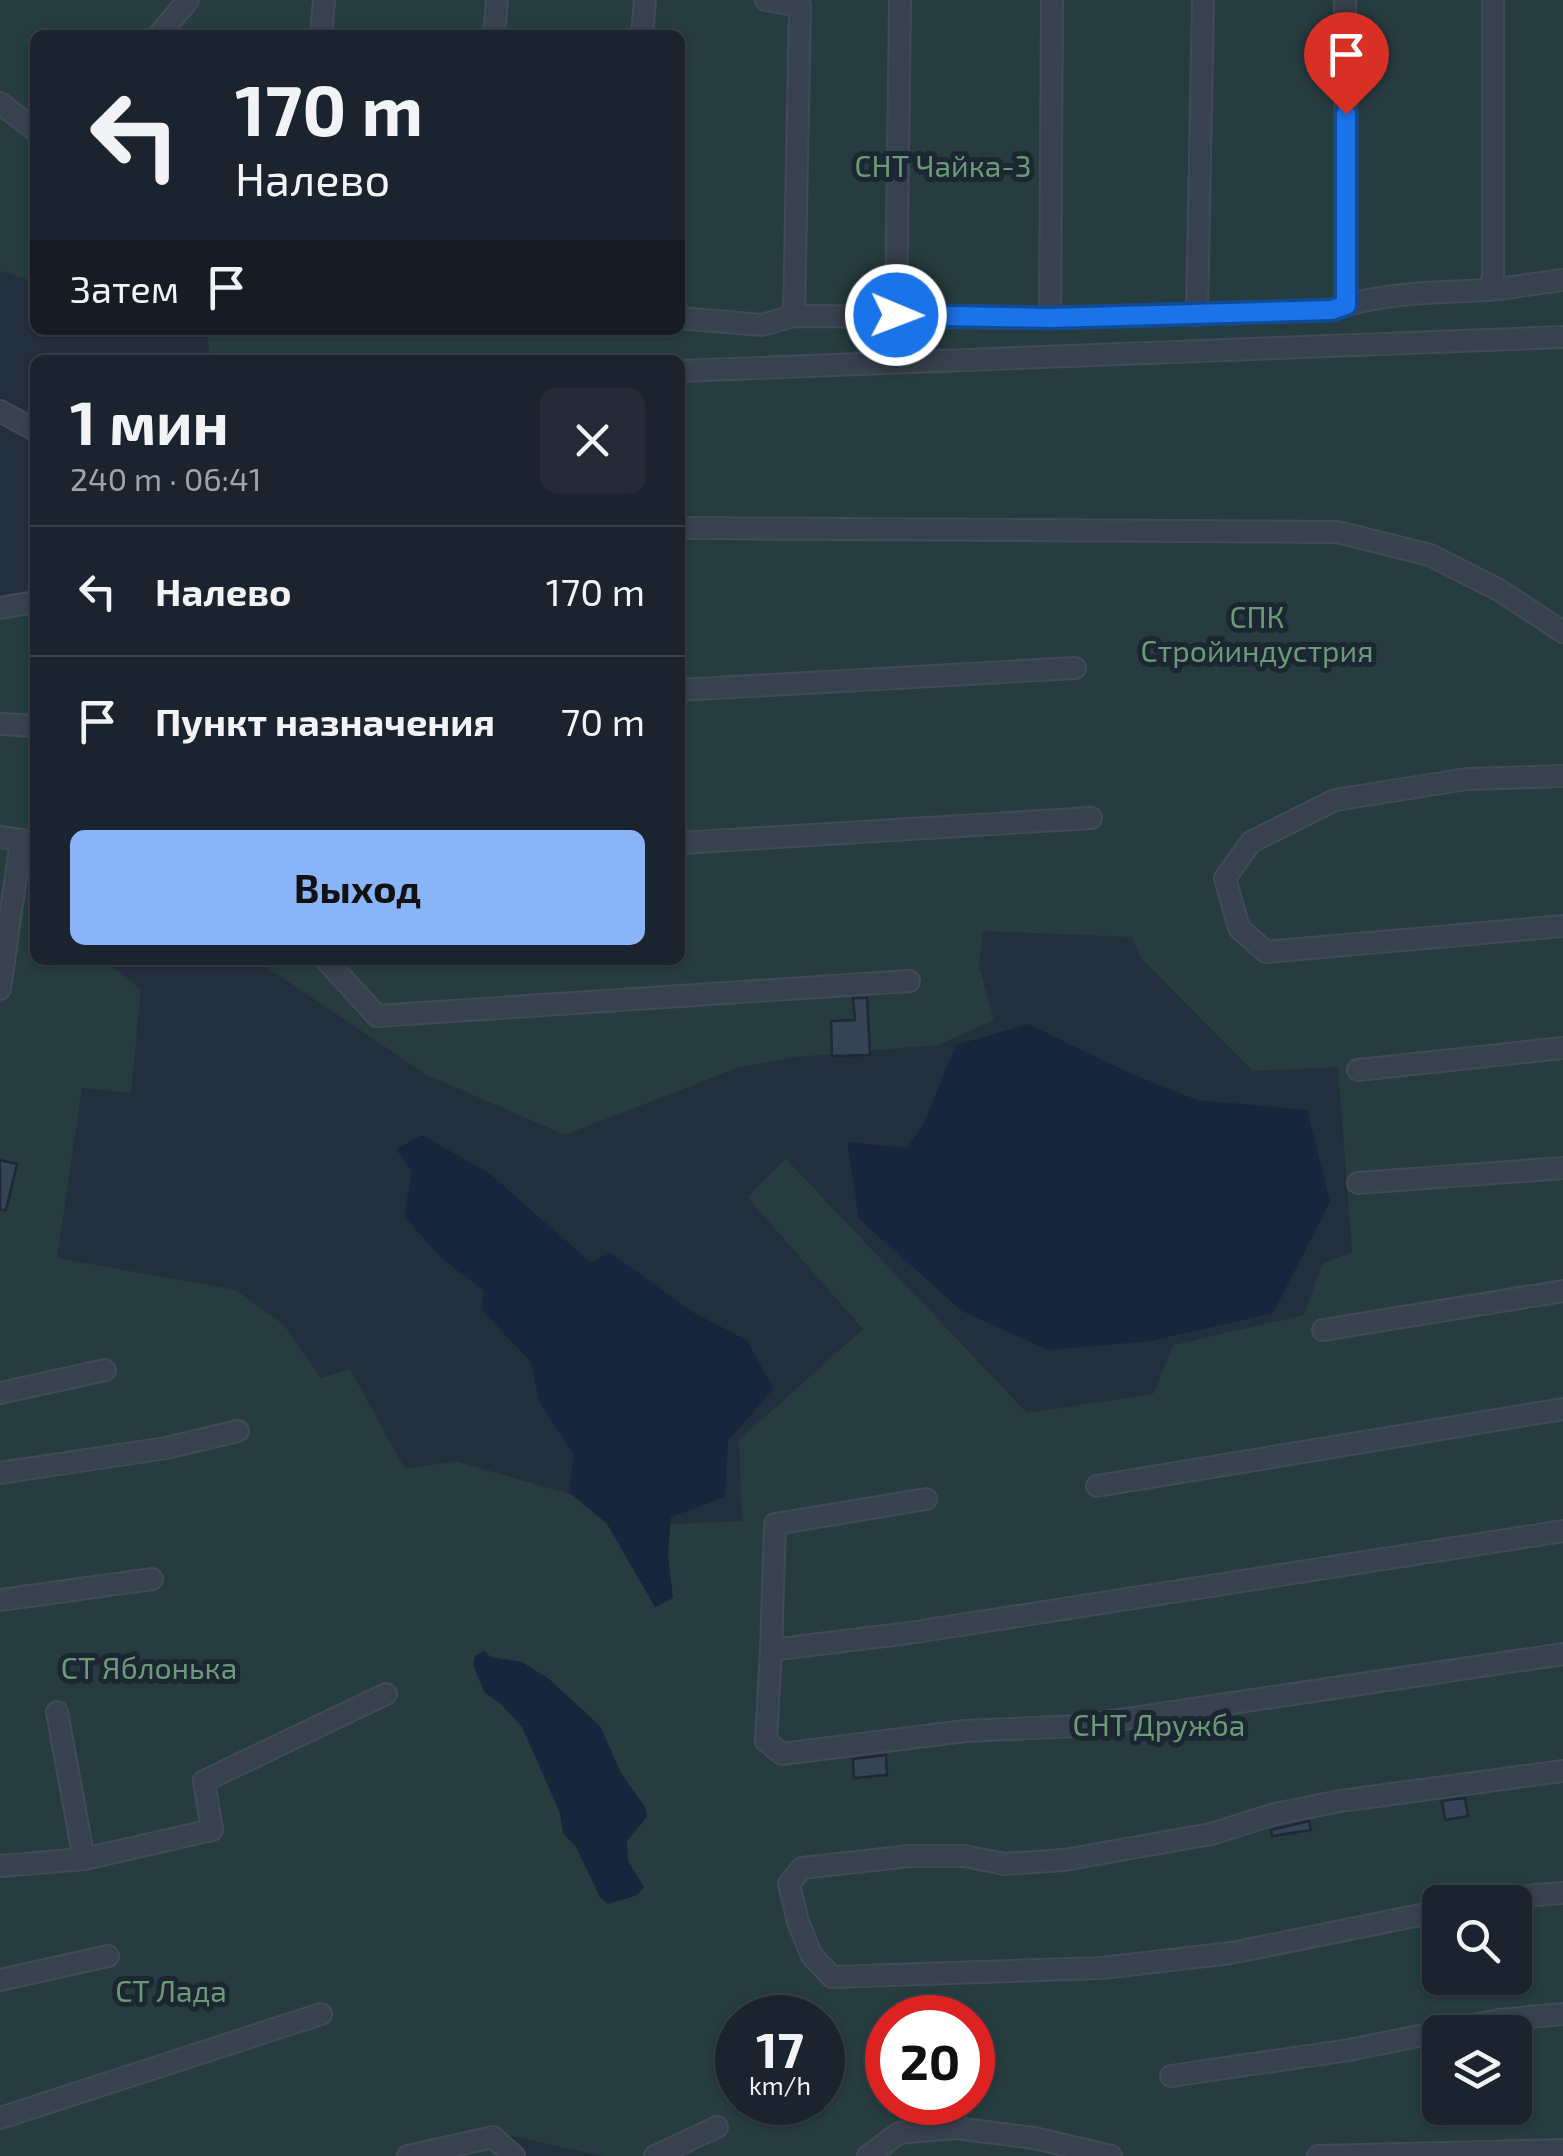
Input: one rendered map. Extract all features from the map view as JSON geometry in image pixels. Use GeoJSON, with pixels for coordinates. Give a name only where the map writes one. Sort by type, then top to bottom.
{"type":"FeatureCollection","features":[{"type":"Feature","properties":{"kind":"street"},"geometry":{"type":"LineString","coordinates":[[163,30],[188,0]]}},
{"type":"Feature","properties":{"kind":"street"},"geometry":{"type":"LineString","coordinates":[[321,30],[324,0]]}},
{"type":"Feature","properties":{"kind":"street"},"geometry":{"type":"LineString","coordinates":[[494,30],[497,0]]}},
{"type":"Feature","properties":{"kind":"street"},"geometry":{"type":"LineString","coordinates":[[642,30],[645,0]]}},
{"type":"Feature","properties":{"kind":"street"},"geometry":{"type":"LineString","coordinates":[[766,0],[800,6],[794,316]]}},
{"type":"Feature","properties":{"kind":"street"},"geometry":{"type":"LineString","coordinates":[[896,315],[900,0]]}},
{"type":"Feature","properties":{"kind":"street"},"geometry":{"type":"LineString","coordinates":[[1050,318],[1052,0]]}},
{"type":"Feature","properties":{"kind":"street"},"geometry":{"type":"LineString","coordinates":[[1197,315],[1203,0]]}},
{"type":"Feature","properties":{"kind":"street"},"geometry":{"type":"LineString","coordinates":[[1345,0],[1346,305]]}},
{"type":"Feature","properties":{"kind":"street"},"geometry":{"type":"LineString","coordinates":[[1490,290],[1493,0]]}},
{"type":"Feature","properties":{"kind":"street"},"geometry":{"type":"LineString","coordinates":[[0,103],[30,126]]}},
{"type":"Feature","properties":{"kind":"street"},"geometry":{"type":"LineString","coordinates":[[685,318],[762,324],[794,316],[1050,318],[1332,310],[1416,293],[1490,290],[1563,280]]}},
{"type":"Feature","properties":{"kind":"street"},"geometry":{"type":"LineString","coordinates":[[685,370],[1563,337]]}},
{"type":"Feature","properties":{"kind":"street"},"geometry":{"type":"LineString","coordinates":[[0,411],[30,427]]}},
{"type":"Feature","properties":{"kind":"street"},"geometry":{"type":"LineString","coordinates":[[685,528],[1337,532],[1430,554],[1499,590],[1563,632]]}},
{"type":"Feature","properties":{"kind":"street"},"geometry":{"type":"LineString","coordinates":[[0,608],[30,603]]}},
{"type":"Feature","properties":{"kind":"street"},"geometry":{"type":"LineString","coordinates":[[685,690],[1075,668]]}},
{"type":"Feature","properties":{"kind":"street"},"geometry":{"type":"LineString","coordinates":[[0,724],[30,726]]}},
{"type":"Feature","properties":{"kind":"street"},"geometry":{"type":"LineString","coordinates":[[1563,776],[1467,780],[1335,800],[1251,842],[1225,878],[1239,928],[1266,952],[1563,926]]}},
{"type":"Feature","properties":{"kind":"street"},"geometry":{"type":"LineString","coordinates":[[685,843],[1092,818]]}},
{"type":"Feature","properties":{"kind":"street"},"geometry":{"type":"LineString","coordinates":[[0,837],[21,840],[0,989]]}},
{"type":"Feature","properties":{"kind":"street"},"geometry":{"type":"LineString","coordinates":[[331,965],[377,1016],[909,980]]}},
{"type":"Feature","properties":{"kind":"street"},"geometry":{"type":"LineString","coordinates":[[1358,1070],[1563,1048]]}},
{"type":"Feature","properties":{"kind":"street"},"geometry":{"type":"LineString","coordinates":[[1358,1184],[1563,1168]]}},
{"type":"Feature","properties":{"kind":"street"},"geometry":{"type":"LineString","coordinates":[[1323,1330],[1563,1291]]}},
{"type":"Feature","properties":{"kind":"street"},"geometry":{"type":"LineString","coordinates":[[0,1393],[105,1370]]}},
{"type":"Feature","properties":{"kind":"street"},"geometry":{"type":"LineString","coordinates":[[1098,1486],[1563,1409]]}},
{"type":"Feature","properties":{"kind":"street"},"geometry":{"type":"LineString","coordinates":[[0,1473],[166,1448],[238,1431]]}},
{"type":"Feature","properties":{"kind":"street"},"geometry":{"type":"LineString","coordinates":[[926,1499],[775,1524],[766,1741],[782,1754],[965,1731],[1078,1726],[1563,1654]]}},
{"type":"Feature","properties":{"kind":"street"},"geometry":{"type":"LineString","coordinates":[[771,1650],[910,1633],[1563,1531]]}},
{"type":"Feature","properties":{"kind":"street"},"geometry":{"type":"LineString","coordinates":[[0,1600],[152,1579]]}},
{"type":"Feature","properties":{"kind":"street"},"geometry":{"type":"LineString","coordinates":[[0,1866],[84,1859],[212,1830],[204,1780],[386,1694]]}},
{"type":"Feature","properties":{"kind":"street"},"geometry":{"type":"LineString","coordinates":[[57,1712],[84,1859]]}},
{"type":"Feature","properties":{"kind":"street"},"geometry":{"type":"LineString","coordinates":[[1422,1915],[1232,1953],[1102,1968],[832,1977],[812,1956],[789,1884],[802,1868],[910,1856],[964,1856],[1005,1864],[1064,1860],[1211,1834],[1275,1814],[1340,1801],[1563,1771]]}},
{"type":"Feature","properties":{"kind":"street"},"geometry":{"type":"LineString","coordinates":[[1532,1895],[1563,1893]]}},
{"type":"Feature","properties":{"kind":"street"},"geometry":{"type":"LineString","coordinates":[[0,1980],[108,1956]]}},
{"type":"Feature","properties":{"kind":"street"},"geometry":{"type":"LineString","coordinates":[[0,2118],[321,2014]]}},
{"type":"Feature","properties":{"kind":"street"},"geometry":{"type":"LineString","coordinates":[[1171,2076],[1349,2050],[1498,2020],[1563,2014]]}},
{"type":"Feature","properties":{"kind":"street"},"geometry":{"type":"LineString","coordinates":[[656,2156],[717,2127]]}},
{"type":"Feature","properties":{"kind":"street"},"geometry":{"type":"LineString","coordinates":[[868,2156],[899,2133],[955,2128],[1034,2138],[1111,2156]]}},
{"type":"Feature","properties":{"kind":"street"},"geometry":{"type":"LineString","coordinates":[[408,2156],[492,2137],[514,2156]]}},
{"type":"Feature","properties":{"kind":"street"},"geometry":{"type":"LineString","coordinates":[[1318,2156],[1563,2150]]}},
{"type":"Feature","properties":{"kind":"green space"},"geometry":{"type":"Polygon","coordinates":[[[0,0],[1563,0],[1563,2156],[602,2156],[512,2136],[496,2141],[505,2156],[0,2156],[0,616],[30,612],[30,965],[112,965],[141,989],[131,1093],[82,1088],[57,1258],[236,1290],[284,1325],[321,1378],[350,1369],[405,1469],[455,1461],[674,1524],[742,1521],[739,1440],[863,1329],[747,1197],[786,1159],[1027,1413],[1153,1394],[1173,1345],[1304,1315],[1322,1264],[1352,1252],[1338,1067],[1253,1071],[1141,958],[1132,937],[983,931],[979,966],[994,1020],[938,1045],[795,1057],[737,1068],[565,1135],[427,1075],[268,968],[265,965],[685,965],[685,355],[210,355],[208,335],[685,335],[685,30],[30,30],[30,280],[0,271],[0,0]]]}},
{"type":"Feature","properties":{"kind":"water"},"geometry":{"type":"Polygon","coordinates":[[[1028,1024],[1127,1072],[1197,1100],[1307,1110],[1330,1202],[1273,1313],[1151,1341],[1048,1350],[962,1311],[859,1219],[847,1142],[907,1148],[924,1123],[956,1045],[1028,1024]]]}},
{"type":"Feature","properties":{"kind":"water"},"geometry":{"type":"Polygon","coordinates":[[[422,1135],[490,1174],[590,1262],[611,1253],[694,1313],[747,1340],[773,1389],[728,1441],[725,1497],[671,1517],[668,1555],[673,1598],[655,1607],[607,1524],[569,1492],[574,1455],[540,1403],[530,1361],[481,1309],[484,1291],[441,1258],[404,1216],[412,1172],[396,1149],[422,1135]]]}},
{"type":"Feature","properties":{"kind":"water"},"geometry":{"type":"Polygon","coordinates":[[[484,1651],[491,1657],[522,1662],[549,1679],[600,1726],[621,1773],[645,1807],[647,1817],[627,1841],[628,1861],[644,1887],[637,1895],[608,1904],[600,1897],[576,1847],[563,1833],[560,1813],[522,1727],[485,1693],[473,1665],[475,1656],[484,1651]]]}},
{"type":"Feature","properties":{"kind":"building"},"geometry":{"type":"Polygon","coordinates":[[[853,998],[867,998],[870,1055],[832,1056],[831,1021],[855,1020],[853,998]]]}},
{"type":"Feature","properties":{"kind":"building"},"geometry":{"type":"Polygon","coordinates":[[[0,1160],[17,1164],[6,1210],[0,1210],[0,1160]]]}},
{"type":"Feature","properties":{"kind":"building"},"geometry":{"type":"Polygon","coordinates":[[[886,1755],[887,1775],[854,1778],[853,1759],[886,1755]]]}},
{"type":"Feature","properties":{"kind":"building"},"geometry":{"type":"Polygon","coordinates":[[[1465,1798],[1468,1816],[1445,1820],[1442,1801],[1465,1798]]]}},
{"type":"Feature","properties":{"kind":"building"},"geometry":{"type":"Polygon","coordinates":[[[1309,1821],[1311,1830],[1272,1836],[1271,1830],[1309,1821]]]}},
{"type":"Feature","properties":{"kind":"route"},"geometry":{"type":"LineString","coordinates":[[896,315],[1086,318],[1332,310],[1346,305],[1346,114]]}},
{"type":"Feature","properties":{"kind":"park label","name":"СНТ Чайка-3"},"geometry":{"type":"Point","coordinates":[943,167]}},
{"type":"Feature","properties":{"kind":"park label","name":"СПК Стройиндустрия"},"geometry":{"type":"Point","coordinates":[1257,635]}},
{"type":"Feature","properties":{"kind":"park label","name":"СТ Яблонька"},"geometry":{"type":"Point","coordinates":[149,1669]}},
{"type":"Feature","properties":{"kind":"park label","name":"СНТ Дружба"},"geometry":{"type":"Point","coordinates":[1159,1726]}},
{"type":"Feature","properties":{"kind":"park label","name":"СТ Лада"},"geometry":{"type":"Point","coordinates":[171,1992]}}]}
